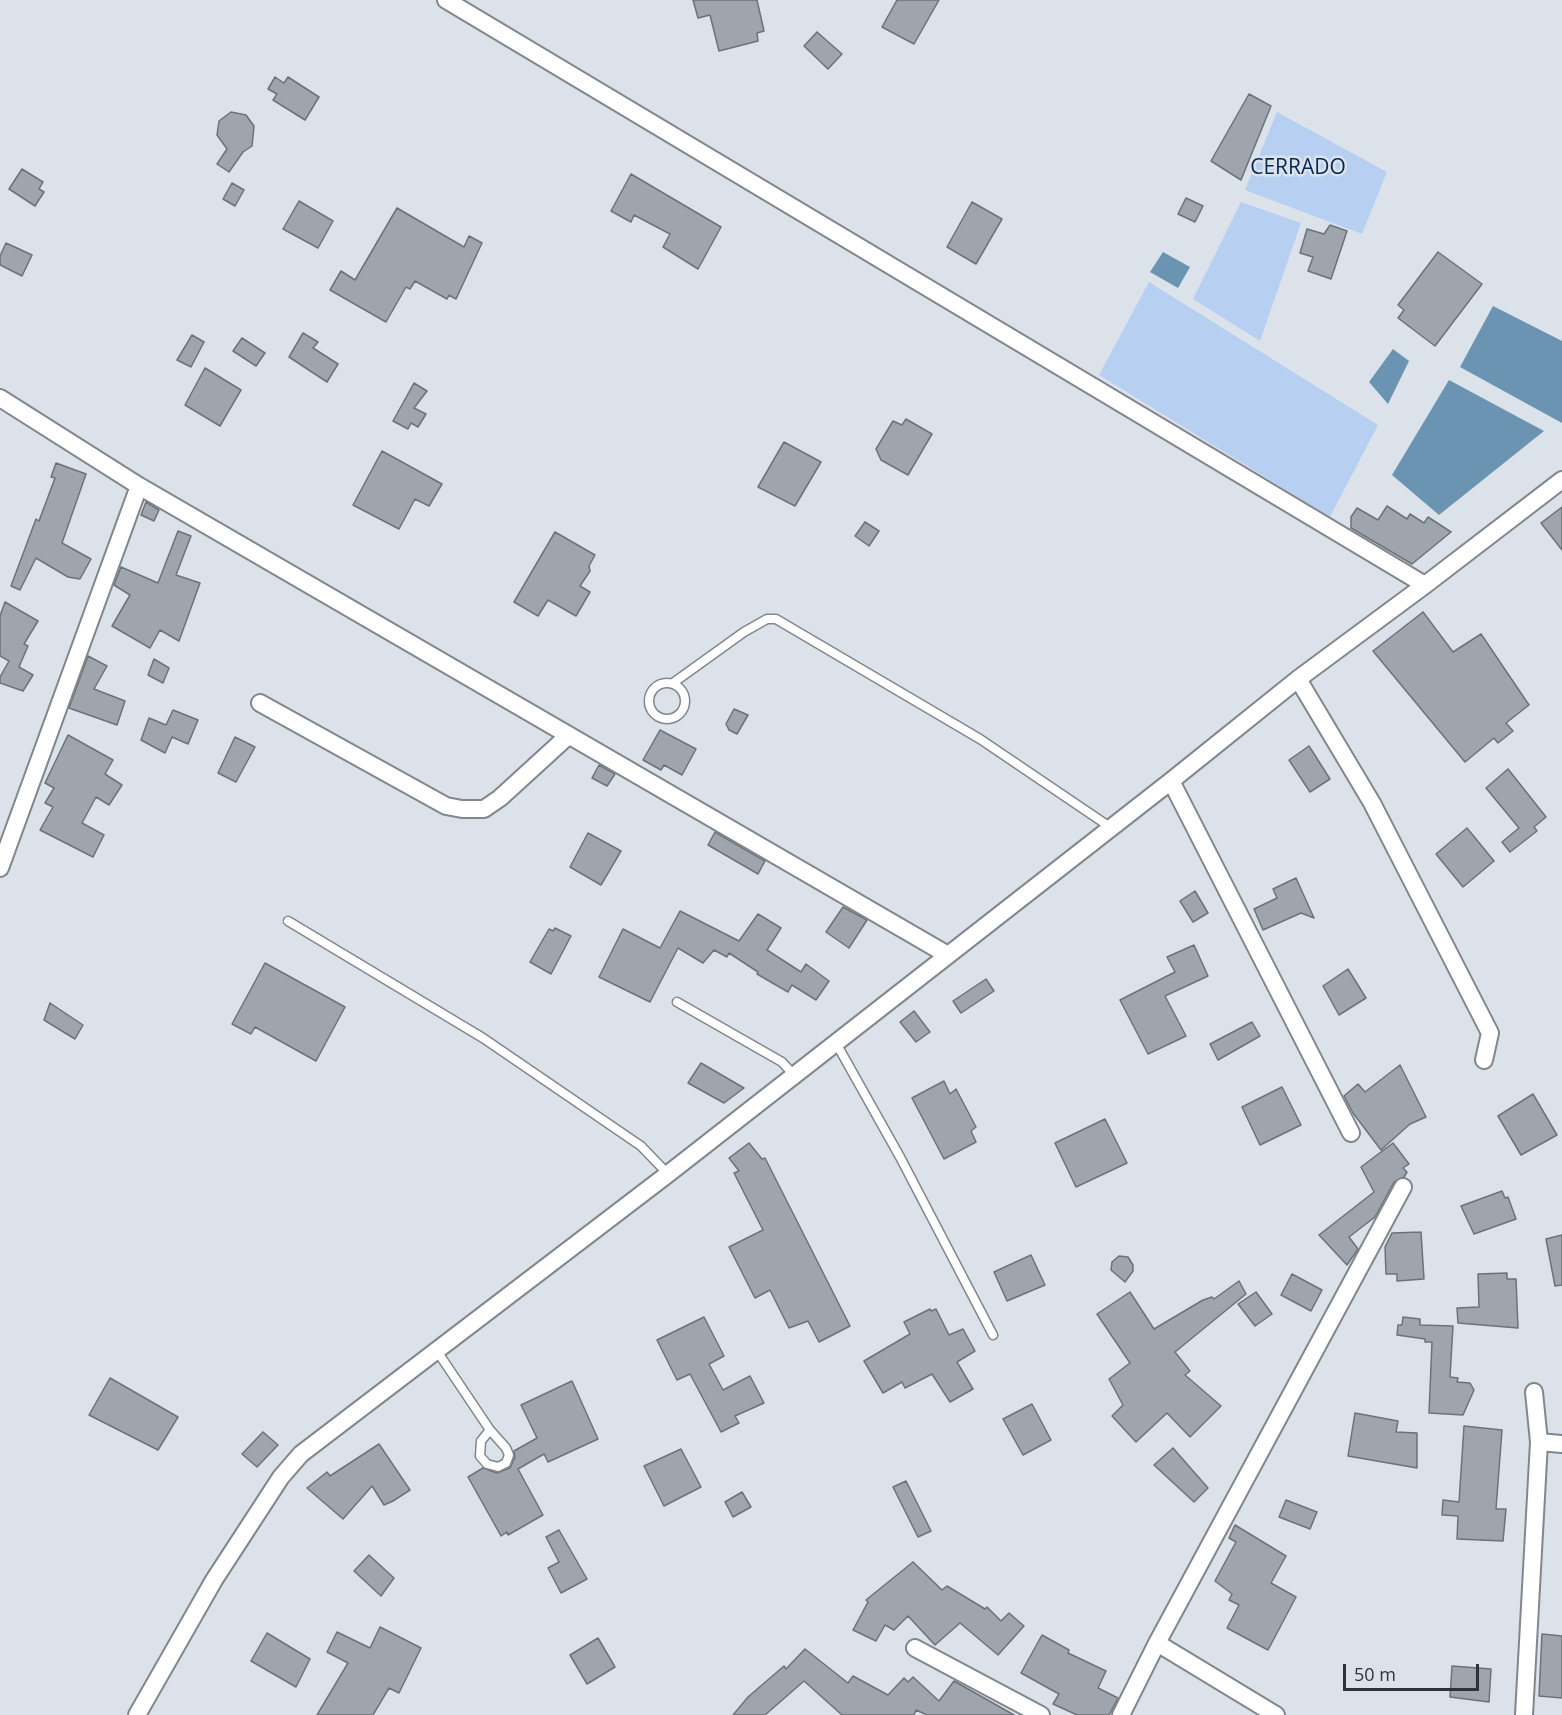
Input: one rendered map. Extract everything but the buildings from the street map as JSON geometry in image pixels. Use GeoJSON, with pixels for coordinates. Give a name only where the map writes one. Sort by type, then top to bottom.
{"type":"FeatureCollection","features":[{"type":"Feature","properties":{"kind":"street"},"geometry":{"type":"LineString","coordinates":[[446,0],[1425,585]]}},
{"type":"Feature","properties":{"kind":"street"},"geometry":{"type":"LineString","coordinates":[[0,398],[140,486],[946,954]]}},
{"type":"Feature","properties":{"kind":"street"},"geometry":{"type":"LineString","coordinates":[[137,1715],[214,1580],[281,1477],[301,1454],[668,1174],[1298,679],[1562,480]]}},
{"type":"Feature","properties":{"kind":"street"},"geometry":{"type":"LineString","coordinates":[[0,868],[140,486]]}},
{"type":"Feature","properties":{"kind":"street"},"geometry":{"type":"LineString","coordinates":[[1298,679],[1372,803],[1490,1033],[1484,1060]]}},
{"type":"Feature","properties":{"kind":"street"},"geometry":{"type":"LineString","coordinates":[[260,703],[446,806],[462,809],[484,809],[500,798],[569,735]]}},
{"type":"Feature","properties":{"kind":"street"},"geometry":{"type":"LineString","coordinates":[[1171,781],[1351,1132]]}},
{"type":"Feature","properties":{"kind":"street"},"geometry":{"type":"LineString","coordinates":[[1121,1715],[1157,1643],[1402,1187]]}},
{"type":"Feature","properties":{"kind":"street"},"geometry":{"type":"LineString","coordinates":[[1530,1715],[1539,1442],[1534,1392]]}},
{"type":"Feature","properties":{"kind":"street"},"geometry":{"type":"LineString","coordinates":[[1539,1442],[1562,1444]]}},
{"type":"Feature","properties":{"kind":"street"},"geometry":{"type":"LineString","coordinates":[[1157,1643],[1276,1715]]}},
{"type":"Feature","properties":{"kind":"street"},"geometry":{"type":"LineString","coordinates":[[915,1648],[1041,1715]]}},
{"type":"Feature","properties":{"kind":"lane"},"geometry":{"type":"LineString","coordinates":[[673,683],[683,692],[685,706],[675,717],[661,718],[651,709],[650,695],[659,684],[673,683],[744,632],[767,619],[776,619],[980,739],[1110,827]]}},
{"type":"Feature","properties":{"kind":"lane"},"geometry":{"type":"LineString","coordinates":[[288,921],[483,1038],[641,1146],[668,1174]]}},
{"type":"Feature","properties":{"kind":"lane"},"geometry":{"type":"LineString","coordinates":[[677,1002],[782,1062],[794,1075]]}},
{"type":"Feature","properties":{"kind":"lane"},"geometry":{"type":"LineString","coordinates":[[836,1043],[900,1157],[993,1335]]}},
{"type":"Feature","properties":{"kind":"lane"},"geometry":{"type":"LineString","coordinates":[[436,1351],[490,1430]]}},
{"type":"Feature","properties":{"kind":"green space","name":"CERRADO"},"geometry":{"type":"Polygon","coordinates":[[[1277,112],[1387,172],[1362,234],[1245,190],[1277,112]]]}},
{"type":"Feature","properties":{"kind":"green space"},"geometry":{"type":"Polygon","coordinates":[[[1241,202],[1301,223],[1260,341],[1193,299],[1241,202]]]}},
{"type":"Feature","properties":{"kind":"green space"},"geometry":{"type":"Polygon","coordinates":[[[1149,282],[1378,425],[1330,517],[1099,375],[1149,282]]]}},
{"type":"Feature","properties":{"kind":"shaded area"},"geometry":{"type":"Polygon","coordinates":[[[1163,252],[1190,267],[1178,288],[1150,272],[1163,252]]]}},
{"type":"Feature","properties":{"kind":"shaded area"},"geometry":{"type":"Polygon","coordinates":[[[1493,306],[1562,341],[1562,423],[1460,367],[1493,306]]]}},
{"type":"Feature","properties":{"kind":"shaded area"},"geometry":{"type":"Polygon","coordinates":[[[1393,349],[1409,361],[1388,404],[1369,382],[1393,349]]]}},
{"type":"Feature","properties":{"kind":"shaded area"},"geometry":{"type":"Polygon","coordinates":[[[1449,380],[1544,431],[1439,515],[1392,475],[1449,380]]]}}]}
